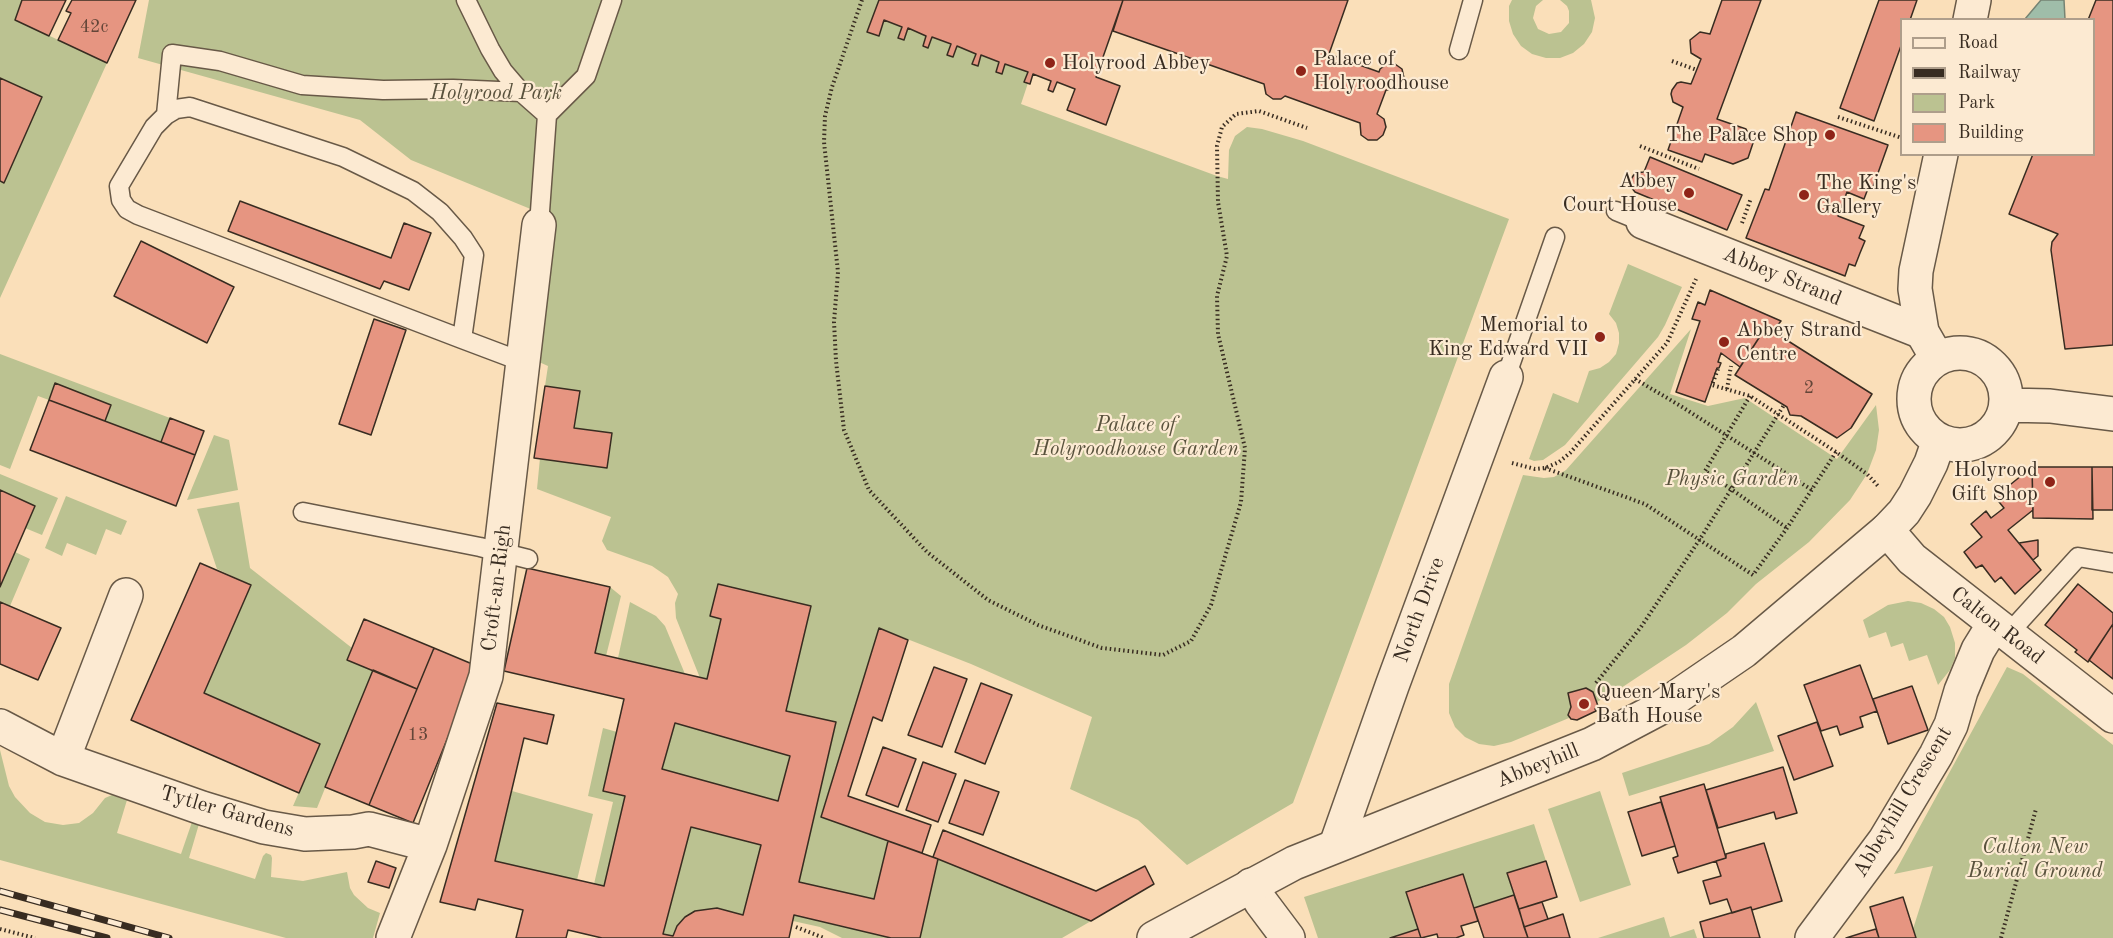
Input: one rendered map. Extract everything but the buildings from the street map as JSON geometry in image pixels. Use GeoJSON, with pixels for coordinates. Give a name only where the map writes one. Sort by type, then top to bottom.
{"type":"FeatureCollection","features":[{"type":"Feature","properties":{"kind":"street"},"geometry":{"type":"LineString","coordinates":[[1970,18],[1974,0]]}},
{"type":"Feature","properties":{"kind":"street"},"geometry":{"type":"LineString","coordinates":[[1929,345],[1982,358],[1996,369],[2005,385],[2006,405],[1997,428],[1983,440],[1965,445],[1939,441],[1931,436],[1919,422],[1914,404],[1918,378],[1929,345],[1915,289],[1916,272],[1941,156]]}},
{"type":"Feature","properties":{"kind":"street","name":"Abbey Strand"},"geometry":{"type":"LineString","coordinates":[[1630,216],[1709,248],[1929,345]]}},
{"type":"Feature","properties":{"kind":"street","name":"Croft-an-Righ"},"geometry":{"type":"LineString","coordinates":[[393,938],[492,686],[515,556],[523,362],[539,225]]}},
{"type":"Feature","properties":{"kind":"street","name":"North Drive"},"geometry":{"type":"LineString","coordinates":[[1336,845],[1506,377]]}},
{"type":"Feature","properties":{"kind":"street"},"geometry":{"type":"LineString","coordinates":[[2006,405],[2050,406],[2113,414]]}},
{"type":"Feature","properties":{"kind":"street","name":"Abbeyhill"},"geometry":{"type":"LineString","coordinates":[[1154,938],[1294,863],[1592,744],[1645,717],[1744,651],[1806,601],[1896,521],[1924,479],[1939,441]]}},
{"type":"Feature","properties":{"kind":"street","name":"Calton Road"},"geometry":{"type":"LineString","coordinates":[[1896,521],[1912,559],[2113,716]]}},
{"type":"Feature","properties":{"kind":"street"},"geometry":{"type":"LineString","coordinates":[[63,759],[126,595]]}},
{"type":"Feature","properties":{"kind":"street","name":"Abbeyhill Crescent"},"geometry":{"type":"LineString","coordinates":[[1812,938],[1885,840],[1936,755],[1951,725],[1961,691],[1978,650],[2001,629]]}},
{"type":"Feature","properties":{"kind":"street","name":"Tytler Gardens"},"geometry":{"type":"LineString","coordinates":[[0,726],[63,759],[202,808],[275,830],[325,834],[369,829],[430,844]]}},
{"type":"Feature","properties":{"kind":"street"},"geometry":{"type":"LineString","coordinates":[[1251,885],[1288,938]]}},
{"type":"Feature","properties":{"kind":"lane"},"geometry":{"type":"LineString","coordinates":[[466,0],[498,64],[521,92],[547,115]]}},
{"type":"Feature","properties":{"kind":"lane"},"geometry":{"type":"LineString","coordinates":[[539,225],[547,115],[586,76],[612,0]]}},
{"type":"Feature","properties":{"kind":"lane"},"geometry":{"type":"LineString","coordinates":[[1459,50],[1473,0]]}},
{"type":"Feature","properties":{"kind":"lane"},"geometry":{"type":"LineString","coordinates":[[166,115],[172,54],[220,60],[302,86],[521,92]]}},
{"type":"Feature","properties":{"kind":"lane"},"geometry":{"type":"LineString","coordinates":[[462,339],[474,255],[464,238],[440,213],[413,191],[343,157],[190,107],[176,109],[154,127],[119,186],[121,200],[127,209],[138,215],[462,339],[523,362]]}},
{"type":"Feature","properties":{"kind":"lane"},"geometry":{"type":"LineString","coordinates":[[1506,377],[1555,237]]}},
{"type":"Feature","properties":{"kind":"lane"},"geometry":{"type":"LineString","coordinates":[[303,512],[515,556]]}},
{"type":"Feature","properties":{"kind":"lane"},"geometry":{"type":"LineString","coordinates":[[2001,629],[2078,557],[2113,562]]}},
{"type":"Feature","properties":{"kind":"path"},"geometry":{"type":"LineString","coordinates":[[862,0],[832,87],[825,116],[824,142],[838,272],[834,322],[836,361],[844,430],[869,489],[927,552],[988,600],[1038,625],[1102,648],[1163,655],[1191,641],[1211,605],[1241,502],[1245,448],[1218,334],[1218,296],[1227,256],[1218,202],[1217,146],[1222,127],[1236,114],[1259,111],[1307,128]]}},
{"type":"Feature","properties":{"kind":"path"},"geometry":{"type":"LineString","coordinates":[[1672,62],[1697,70]]}},
{"type":"Feature","properties":{"kind":"path"},"geometry":{"type":"LineString","coordinates":[[1838,117],[1900,137]]}},
{"type":"Feature","properties":{"kind":"path"},"geometry":{"type":"LineString","coordinates":[[1640,146],[1699,169]]}},
{"type":"Feature","properties":{"kind":"path"},"geometry":{"type":"LineString","coordinates":[[1545,468],[1559,462],[1570,453],[1667,343],[1692,291],[1709,248]]}},
{"type":"Feature","properties":{"kind":"path"},"geometry":{"type":"LineString","coordinates":[[1727,388],[1731,366]]}},
{"type":"Feature","properties":{"kind":"path"},"geometry":{"type":"LineString","coordinates":[[1718,369],[1712,385],[1750,396],[1867,474],[1896,521]]}},
{"type":"Feature","properties":{"kind":"path"},"geometry":{"type":"LineString","coordinates":[[1635,379],[1812,490]]}},
{"type":"Feature","properties":{"kind":"path"},"geometry":{"type":"LineString","coordinates":[[1750,396],[1705,471],[1787,528]]}},
{"type":"Feature","properties":{"kind":"path"},"geometry":{"type":"LineString","coordinates":[[1596,683],[1641,627],[1700,539],[1784,405]]}},
{"type":"Feature","properties":{"kind":"path"},"geometry":{"type":"LineString","coordinates":[[1479,452],[1526,468],[1545,468],[1645,504],[1753,575],[1787,528],[1836,452]]}},
{"type":"Feature","properties":{"kind":"path"},"geometry":{"type":"LineString","coordinates":[[2001,938],[2036,809]]}},
{"type":"Feature","properties":{"kind":"path"},"geometry":{"type":"LineString","coordinates":[[796,927],[824,938]]}},
{"type":"Feature","properties":{"kind":"path"},"geometry":{"type":"LineString","coordinates":[[0,928],[35,938]]}},
{"type":"Feature","properties":{"kind":"green space"},"geometry":{"type":"Polygon","coordinates":[[[0,0],[22,0],[16,20],[107,63],[0,298],[0,181],[4,183],[42,97],[0,78],[0,0]]]}},
{"type":"Feature","properties":{"kind":"green space","name":"Palace of Holyroodhouse Garden"},"geometry":{"type":"Polygon","coordinates":[[[149,0],[879,0],[868,32],[879,36],[884,20],[902,27],[899,39],[904,40],[908,28],[926,36],[923,47],[928,48],[932,37],[951,44],[948,55],[953,57],[957,46],[976,54],[973,64],[978,65],[981,55],[999,62],[996,72],[1002,74],[1005,64],[1028,72],[1024,82],[1028,83],[1021,104],[1217,176],[1228,179],[1229,150],[1235,136],[1247,127],[1262,129],[1303,141],[1509,219],[1293,803],[1187,865],[1138,820],[1070,789],[1092,717],[971,664],[879,628],[821,816],[888,841],[874,899],[799,882],[836,723],[786,711],[810,606],[717,585],[710,616],[721,619],[707,679],[700,678],[676,618],[675,603],[678,594],[668,577],[652,566],[607,550],[602,541],[611,517],[537,489],[540,458],[607,468],[612,434],[574,428],[579,391],[545,386],[548,366],[539,362],[555,219],[411,160],[360,120],[138,58],[149,0]]]}},
{"type":"Feature","properties":{"kind":"green space"},"geometry":{"type":"Polygon","coordinates":[[[1512,0],[1543,0],[1536,6],[1533,18],[1538,29],[1549,34],[1561,32],[1569,23],[1569,11],[1560,0],[1591,0],[1595,18],[1592,32],[1584,44],[1573,53],[1560,58],[1546,58],[1532,54],[1521,46],[1513,34],[1509,21],[1509,6],[1512,0]]]}},
{"type":"Feature","properties":{"kind":"green space"},"geometry":{"type":"Polygon","coordinates":[[[1628,264],[1682,287],[1665,325],[1658,337],[1565,445],[1543,460],[1529,459],[1553,393],[1578,403],[1589,371],[1600,368],[1616,354],[1619,333],[1616,323],[1609,314],[1628,264]]]}},
{"type":"Feature","properties":{"kind":"green space","name":"Physic Garden"},"geometry":{"type":"Polygon","coordinates":[[[1691,329],[1670,394],[1708,406],[1745,398],[1837,459],[1876,405],[1879,430],[1876,450],[1867,474],[1850,500],[1809,542],[1756,584],[1727,613],[1686,645],[1618,690],[1597,702],[1593,692],[1586,688],[1568,693],[1571,707],[1568,712],[1569,718],[1511,742],[1494,746],[1479,744],[1465,737],[1455,727],[1449,713],[1449,684],[1523,475],[1554,477],[1566,470],[1691,329]]]}},
{"type":"Feature","properties":{"kind":"green space"},"geometry":{"type":"Polygon","coordinates":[[[0,354],[170,418],[161,442],[105,421],[111,405],[55,384],[49,400],[38,396],[10,469],[0,465],[0,354]]]}},
{"type":"Feature","properties":{"kind":"green space"},"geometry":{"type":"Polygon","coordinates":[[[214,435],[229,440],[238,490],[187,500],[214,435]]]}},
{"type":"Feature","properties":{"kind":"green space"},"geometry":{"type":"Polygon","coordinates":[[[0,474],[58,498],[42,535],[25,528],[35,506],[0,490],[0,474]]]}},
{"type":"Feature","properties":{"kind":"green space"},"geometry":{"type":"Polygon","coordinates":[[[66,496],[127,521],[121,535],[106,529],[96,555],[67,543],[62,556],[45,548],[66,496]]]}},
{"type":"Feature","properties":{"kind":"green space"},"geometry":{"type":"Polygon","coordinates":[[[239,502],[250,568],[352,648],[347,660],[373,670],[317,808],[293,806],[320,744],[204,693],[251,585],[217,569],[197,509],[239,502]]]}},
{"type":"Feature","properties":{"kind":"green space"},"geometry":{"type":"Polygon","coordinates":[[[15,552],[30,559],[10,606],[0,602],[0,587],[15,552]]]}},
{"type":"Feature","properties":{"kind":"green space"},"geometry":{"type":"Polygon","coordinates":[[[610,587],[621,596],[606,656],[595,653],[610,587]]]}},
{"type":"Feature","properties":{"kind":"green space"},"geometry":{"type":"Polygon","coordinates":[[[1908,601],[1921,603],[1934,609],[1944,617],[1950,627],[1955,643],[1955,658],[1950,670],[1938,685],[1927,655],[1909,661],[1903,643],[1891,647],[1886,632],[1869,638],[1863,620],[1888,605],[1908,601]]]}},
{"type":"Feature","properties":{"kind":"green space"},"geometry":{"type":"Polygon","coordinates":[[[630,602],[656,616],[665,626],[685,674],[618,658],[630,602]]]}},
{"type":"Feature","properties":{"kind":"green space","name":"Calton New Burial Ground"},"geometry":{"type":"Polygon","coordinates":[[[2007,667],[2023,674],[2113,745],[2113,938],[1916,938],[1913,929],[1933,866],[1894,874],[2007,667]]]}},
{"type":"Feature","properties":{"kind":"green space"},"geometry":{"type":"Polygon","coordinates":[[[1756,702],[1774,751],[1629,796],[1622,773],[1709,744],[1733,727],[1756,702]]]}},
{"type":"Feature","properties":{"kind":"green space"},"geometry":{"type":"Polygon","coordinates":[[[675,723],[790,756],[778,801],[662,769],[675,723]]]}},
{"type":"Feature","properties":{"kind":"green space"},"geometry":{"type":"Polygon","coordinates":[[[603,728],[617,732],[625,796],[604,886],[594,884],[613,802],[588,796],[603,728]]]}},
{"type":"Feature","properties":{"kind":"green space"},"geometry":{"type":"Polygon","coordinates":[[[0,750],[9,786],[15,797],[30,813],[45,822],[63,825],[79,823],[93,813],[105,798],[112,795],[127,800],[117,833],[181,854],[192,822],[199,824],[189,858],[255,879],[266,853],[272,858],[271,877],[303,881],[347,872],[354,895],[368,908],[380,913],[373,938],[286,938],[0,860],[0,750]]]}},
{"type":"Feature","properties":{"kind":"green space"},"geometry":{"type":"Polygon","coordinates":[[[512,791],[593,814],[577,880],[495,861],[512,791]]]}},
{"type":"Feature","properties":{"kind":"green space"},"geometry":{"type":"Polygon","coordinates":[[[1600,791],[1631,885],[1580,902],[1548,809],[1600,791]]]}},
{"type":"Feature","properties":{"kind":"green space"},"geometry":{"type":"Polygon","coordinates":[[[1534,824],[1546,861],[1507,873],[1514,895],[1474,908],[1462,874],[1406,891],[1418,929],[1390,938],[1318,938],[1304,897],[1534,824]]]}},
{"type":"Feature","properties":{"kind":"green space"},"geometry":{"type":"Polygon","coordinates":[[[691,827],[761,845],[743,915],[717,908],[695,911],[685,917],[673,936],[663,934],[691,827]]]}},
{"type":"Feature","properties":{"kind":"green space"},"geometry":{"type":"Polygon","coordinates":[[[938,859],[1091,921],[1062,938],[920,938],[938,859]]]}},
{"type":"Feature","properties":{"kind":"green space"},"geometry":{"type":"Polygon","coordinates":[[[794,915],[891,938],[842,938],[820,927],[793,921],[794,915]]]}},
{"type":"Feature","properties":{"kind":"green space"},"geometry":{"type":"Polygon","coordinates":[[[1664,917],[1670,937],[1694,929],[1697,938],[1598,938],[1664,917]]]}},
{"type":"Feature","properties":{"kind":"shaded area"},"geometry":{"type":"Polygon","coordinates":[[[2041,0],[2064,0],[2065,18],[2026,18],[2041,0]]]}},
{"type":"Feature","properties":{"kind":"railway"},"geometry":{"type":"LineString","coordinates":[[0,891],[169,938]]}},
{"type":"Feature","properties":{"kind":"railway"},"geometry":{"type":"LineString","coordinates":[[0,910],[107,938]]}},
{"type":"Feature","properties":{"kind":"place","name":"Holyrood Abbey"},"geometry":{"type":"Point","coordinates":[1050,63]}},
{"type":"Feature","properties":{"kind":"place","name":"Palace of Holyroodhouse"},"geometry":{"type":"Point","coordinates":[1301,71]}},
{"type":"Feature","properties":{"kind":"place","name":"The Palace Shop"},"geometry":{"type":"Point","coordinates":[1830,135]}},
{"type":"Feature","properties":{"kind":"place","name":"Abbey Court House"},"geometry":{"type":"Point","coordinates":[1689,193]}},
{"type":"Feature","properties":{"kind":"place","name":"The King's Gallery"},"geometry":{"type":"Point","coordinates":[1804,195]}},
{"type":"Feature","properties":{"kind":"place","name":"Memorial to King Edward VII"},"geometry":{"type":"Point","coordinates":[1600,337]}},
{"type":"Feature","properties":{"kind":"place","name":"Abbey Strand Centre"},"geometry":{"type":"Point","coordinates":[1724,342]}},
{"type":"Feature","properties":{"kind":"place","name":"Holyrood Gift Shop"},"geometry":{"type":"Point","coordinates":[2050,482]}},
{"type":"Feature","properties":{"kind":"place","name":"Queen Mary's Bath House"},"geometry":{"type":"Point","coordinates":[1584,704]}},
{"type":"Feature","properties":{"kind":"park label","name":"Holyrood Park"},"geometry":{"type":"Point","coordinates":[496,93]}}]}
